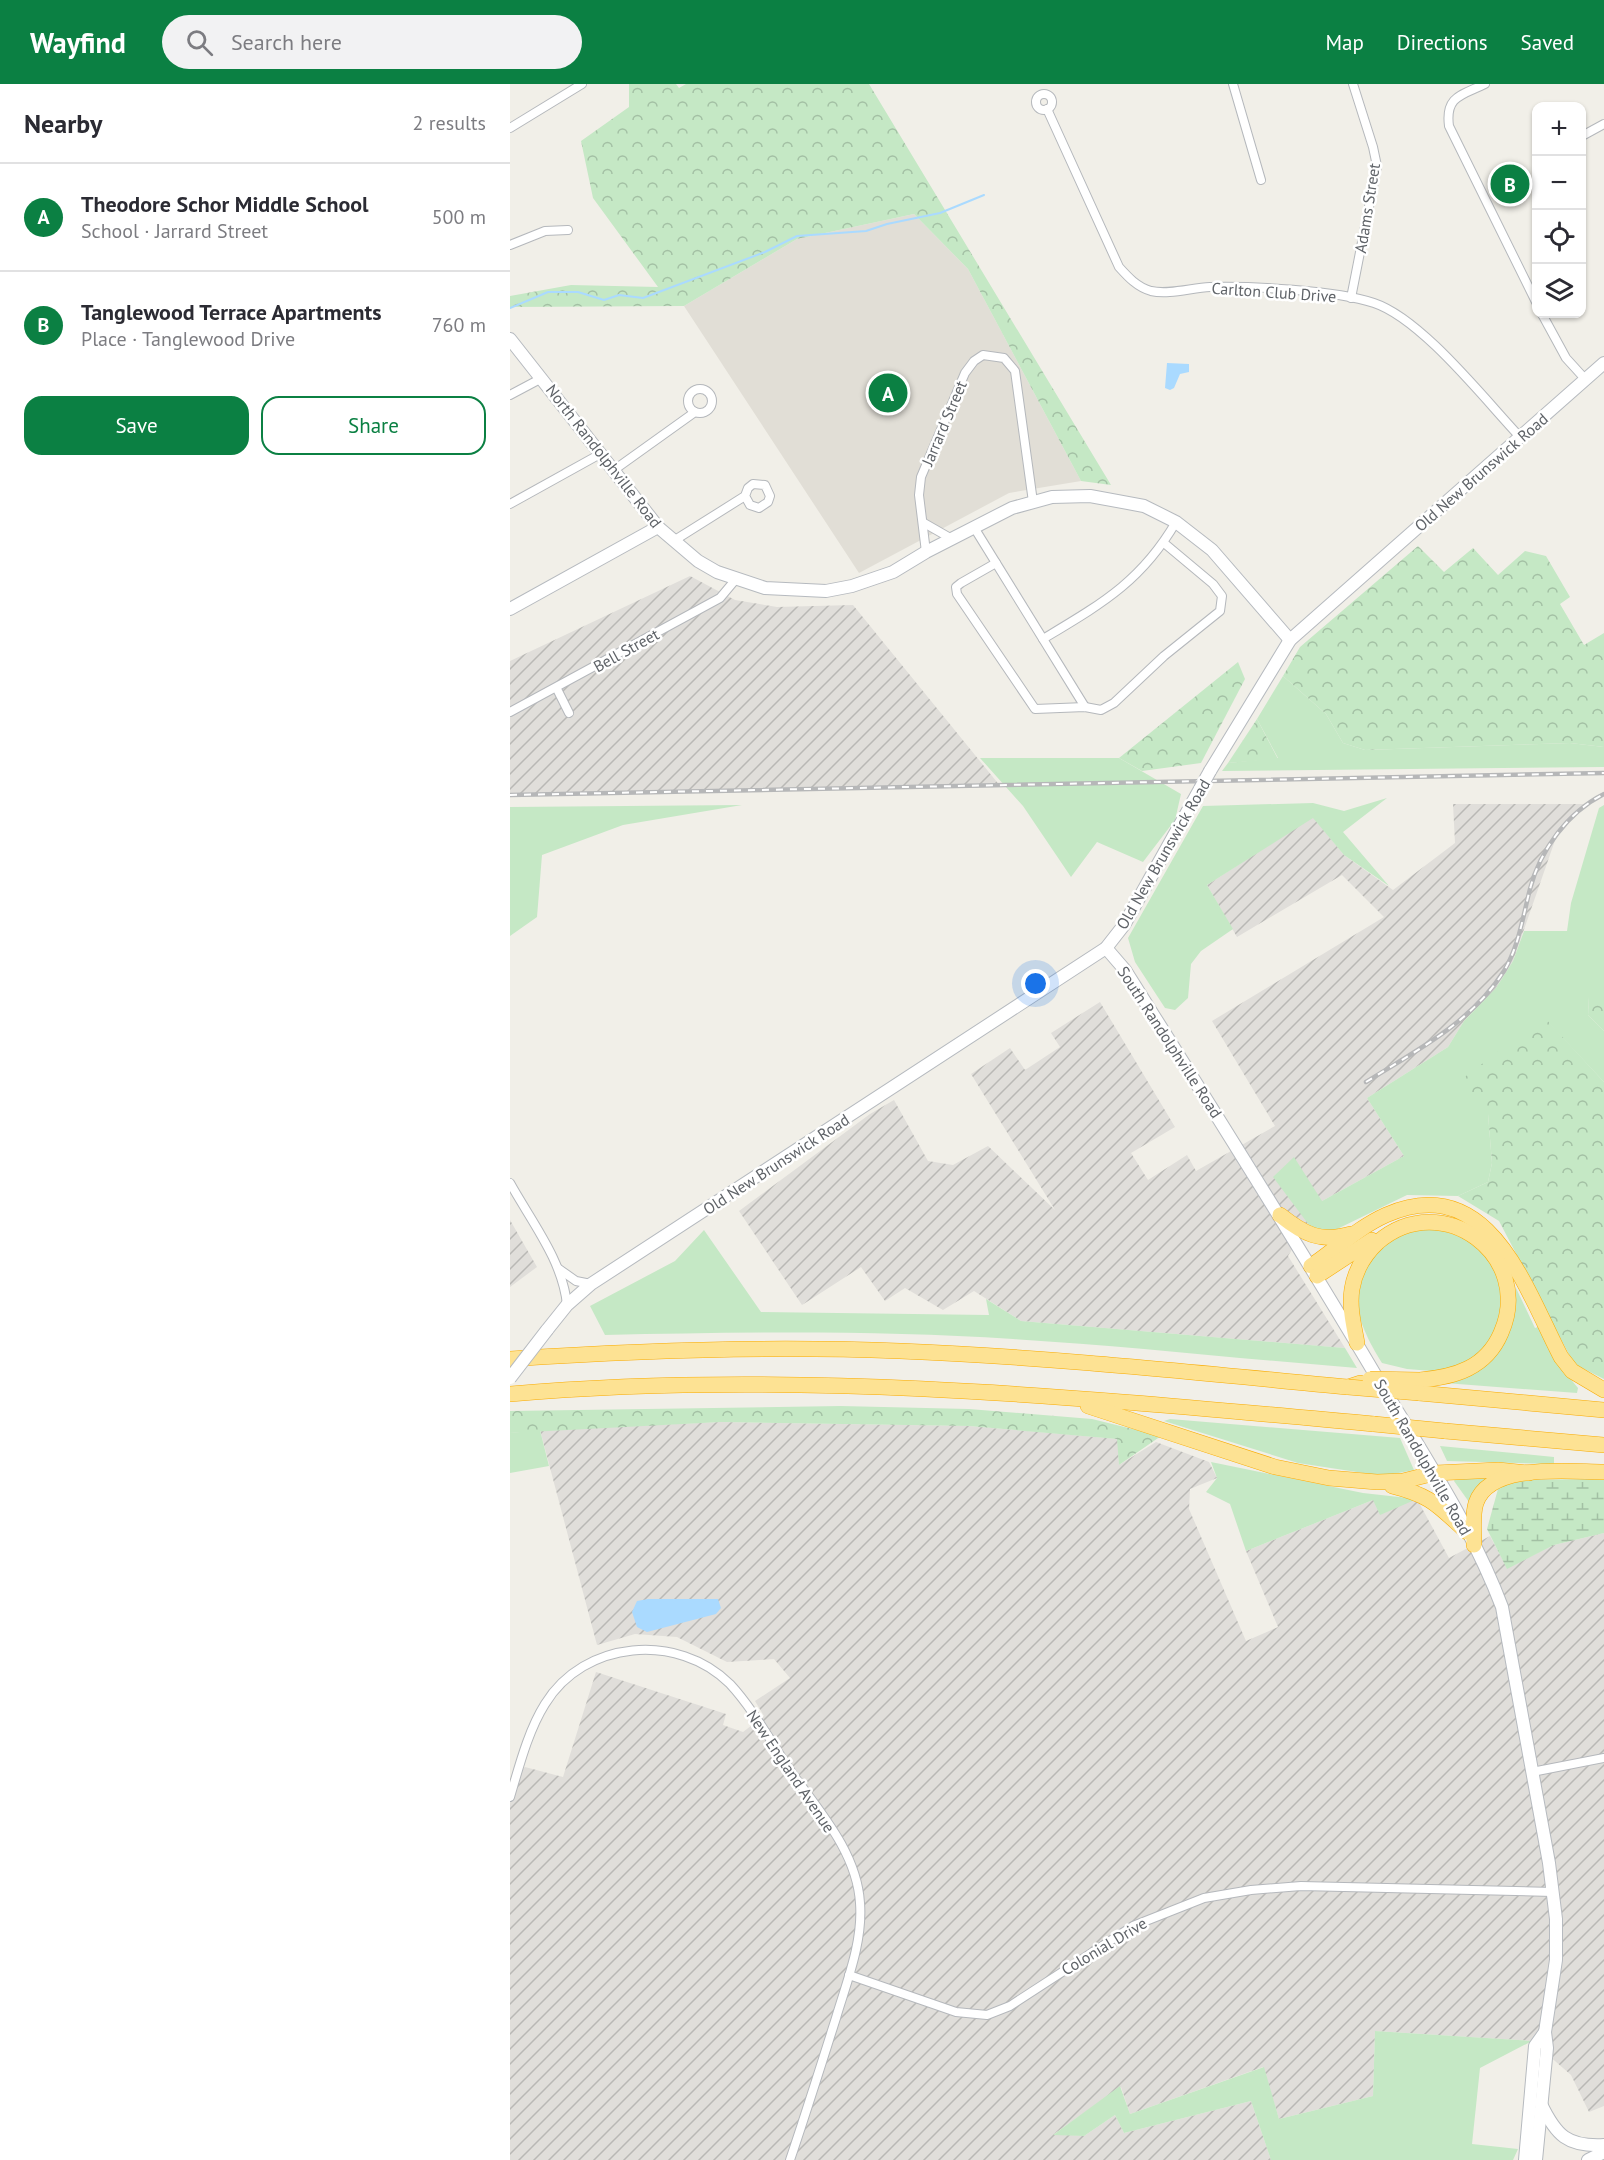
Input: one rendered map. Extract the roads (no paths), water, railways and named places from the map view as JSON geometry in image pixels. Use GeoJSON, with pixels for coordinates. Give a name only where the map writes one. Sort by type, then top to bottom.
{"type":"FeatureCollection","features":[{"type":"Feature","properties":{"kind":"highway"},"geometry":{"type":"LineString","coordinates":[[1314,1271],[1356,1232],[1386,1216],[1414,1208],[1444,1208],[1476,1219],[1488,1228],[1510,1257],[1561,1357],[1572,1371],[1604,1390]]}},
{"type":"Feature","properties":{"kind":"highway"},"geometry":{"type":"LineString","coordinates":[[1280,1215],[1301,1231],[1323,1239],[1356,1232]]}},
{"type":"Feature","properties":{"kind":"highway"},"geometry":{"type":"LineString","coordinates":[[1314,1271],[1390,1231],[1415,1223],[1430,1222],[1459,1227],[1478,1239],[1492,1254],[1504,1274],[1508,1291],[1508,1310],[1497,1343],[1479,1363],[1455,1375],[1420,1387]]}},
{"type":"Feature","properties":{"kind":"highway"},"geometry":{"type":"LineString","coordinates":[[1357,1343],[1352,1301],[1356,1276],[1368,1254],[1390,1231]]}},
{"type":"Feature","properties":{"kind":"highway"},"geometry":{"type":"LineString","coordinates":[[510,1359],[688,1350],[900,1351],[1036,1358],[1348,1387],[1420,1387],[1604,1410]]}},
{"type":"Feature","properties":{"kind":"highway"},"geometry":{"type":"LineString","coordinates":[[510,1394],[660,1387],[883,1386],[1057,1396],[1604,1445]]}},
{"type":"Feature","properties":{"kind":"highway"},"geometry":{"type":"LineString","coordinates":[[1057,1396],[1143,1422],[1275,1467],[1329,1478],[1377,1482],[1403,1481],[1435,1473],[1498,1470],[1529,1473],[1604,1472]]}},
{"type":"Feature","properties":{"kind":"highway"},"geometry":{"type":"LineString","coordinates":[[1470,1538],[1476,1504],[1485,1488],[1500,1478],[1529,1473]]}},
{"type":"Feature","properties":{"kind":"highway"},"geometry":{"type":"LineString","coordinates":[[1377,1482],[1417,1492],[1431,1499],[1470,1538]]}},
{"type":"Feature","properties":{"kind":"main road","name":"North Randolphville Road"},"geometry":{"type":"LineString","coordinates":[[510,339],[658,527],[698,561],[736,579],[765,588],[826,591],[852,586],[893,572],[926,552],[975,529],[1012,508],[1070,496],[1112,499],[1144,506],[1176,522],[1212,550],[1290,640]]}},
{"type":"Feature","properties":{"kind":"main road","name":"Old New Brunswick Road"},"geometry":{"type":"LineString","coordinates":[[510,1378],[567,1305],[591,1284],[1106,948],[1124,925],[1210,771],[1290,640],[1604,363]]}},
{"type":"Feature","properties":{"kind":"main road"},"geometry":{"type":"LineString","coordinates":[[510,609],[658,527]]}},
{"type":"Feature","properties":{"kind":"main road","name":"South Randolphville Road"},"geometry":{"type":"LineString","coordinates":[[1106,948],[1125,970],[1280,1215],[1435,1473],[1470,1538],[1504,1613],[1553,1892],[1556,1960],[1545,2032],[1547,2048],[1536,2160]]}},
{"type":"Feature","properties":{"kind":"main road","name":"South Randolphville Road"},"geometry":{"type":"LineString","coordinates":[[1525,2160],[1535,2046],[1545,2032]]}},
{"type":"Feature","properties":{"kind":"main road"},"geometry":{"type":"LineString","coordinates":[[1540,2103],[1552,2126],[1563,2137],[1578,2144],[1604,2145]]}},
{"type":"Feature","properties":{"kind":"main road"},"geometry":{"type":"LineString","coordinates":[[1588,2160],[1604,2152]]}},
{"type":"Feature","properties":{"kind":"street"},"geometry":{"type":"LineString","coordinates":[[510,128],[582,84]]}},
{"type":"Feature","properties":{"kind":"street"},"geometry":{"type":"LineString","coordinates":[[1233,84],[1261,180]]}},
{"type":"Feature","properties":{"kind":"street","name":"Adams Street"},"geometry":{"type":"LineString","coordinates":[[1351,298],[1377,166],[1353,84]]}},
{"type":"Feature","properties":{"kind":"street"},"geometry":{"type":"LineString","coordinates":[[1485,84],[1455,98],[1449,106],[1449,126],[1532,294]]}},
{"type":"Feature","properties":{"kind":"street","name":"Carlton Club Drive"},"geometry":{"type":"LineString","coordinates":[[1047,109],[1119,267],[1143,289],[1168,292],[1223,287],[1351,298],[1374,303],[1394,313],[1422,333],[1521,438]]}},
{"type":"Feature","properties":{"kind":"street"},"geometry":{"type":"LineString","coordinates":[[1586,133],[1604,124]]}},
{"type":"Feature","properties":{"kind":"street"},"geometry":{"type":"LineString","coordinates":[[510,245],[544,231],[568,230]]}},
{"type":"Feature","properties":{"kind":"street"},"geometry":{"type":"LineString","coordinates":[[1544,318],[1566,358],[1586,380]]}},
{"type":"Feature","properties":{"kind":"street","name":"Jarrard Street"},"geometry":{"type":"LineString","coordinates":[[926,552],[919,495],[921,477],[965,373],[974,361],[983,355],[1004,358],[1015,371],[1033,502]]}},
{"type":"Feature","properties":{"kind":"street"},"geometry":{"type":"LineString","coordinates":[[510,395],[542,378]]}},
{"type":"Feature","properties":{"kind":"street"},"geometry":{"type":"LineString","coordinates":[[614,470],[695,412]]}},
{"type":"Feature","properties":{"kind":"street"},"geometry":{"type":"LineString","coordinates":[[510,504],[602,453]]}},
{"type":"Feature","properties":{"kind":"street"},"geometry":{"type":"LineString","coordinates":[[675,540],[745,496]]}},
{"type":"Feature","properties":{"kind":"street"},"geometry":{"type":"LineString","coordinates":[[1043,639],[1120,590],[1142,571],[1164,543],[1176,522]]}},
{"type":"Feature","properties":{"kind":"street"},"geometry":{"type":"LineString","coordinates":[[924,524],[952,539]]}},
{"type":"Feature","properties":{"kind":"street"},"geometry":{"type":"LineString","coordinates":[[975,529],[1087,710],[1101,710],[1114,703],[1164,656],[1220,611],[1222,596],[1213,584],[1164,543]]}},
{"type":"Feature","properties":{"kind":"street"},"geometry":{"type":"LineString","coordinates":[[996,563],[961,583],[956,587],[957,594],[1035,709],[1085,707]]}},
{"type":"Feature","properties":{"kind":"street","name":"Bell Street"},"geometry":{"type":"LineString","coordinates":[[510,712],[720,598],[736,579]]}},
{"type":"Feature","properties":{"kind":"street"},"geometry":{"type":"LineString","coordinates":[[557,688],[568,713]]}},
{"type":"Feature","properties":{"kind":"street"},"geometry":{"type":"LineString","coordinates":[[510,1183],[559,1269],[566,1288],[567,1305]]}},
{"type":"Feature","properties":{"kind":"street"},"geometry":{"type":"LineString","coordinates":[[559,1269],[576,1281],[591,1284]]}},
{"type":"Feature","properties":{"kind":"street","name":"New England Avenue"},"geometry":{"type":"LineString","coordinates":[[510,1797],[514,1770],[545,1702],[569,1677],[591,1663],[619,1652],[652,1650],[680,1654],[714,1671],[743,1701],[833,1832],[849,1859],[858,1887],[860,1911],[849,1975],[790,2160]]}},
{"type":"Feature","properties":{"kind":"street"},"geometry":{"type":"LineString","coordinates":[[1532,1772],[1604,1758]]}},
{"type":"Feature","properties":{"kind":"street","name":"Colonial Drive"},"geometry":{"type":"LineString","coordinates":[[849,1975],[956,2012],[987,2015],[1010,2006],[1133,1926],[1204,1898],[1251,1890],[1301,1886],[1553,1892]]}},
{"type":"Feature","properties":{"kind":"water"},"geometry":{"type":"Polygon","coordinates":[[[1167,363],[1189,364],[1189,372],[1180,374],[1174,388],[1170,390],[1165,388],[1167,363]]]}},
{"type":"Feature","properties":{"kind":"water"},"geometry":{"type":"Polygon","coordinates":[[[718,1599],[721,1608],[716,1614],[647,1632],[637,1627],[632,1612],[637,1601],[718,1599]]]}},
{"type":"Feature","properties":{"kind":"waterway"},"geometry":{"type":"LineString","coordinates":[[510,308],[548,292],[578,292],[604,300],[619,295],[643,298],[765,252],[797,236],[866,231],[887,224],[940,213],[984,195]]}},
{"type":"Feature","properties":{"kind":"railway"},"geometry":{"type":"LineString","coordinates":[[510,795],[1604,773]]}},
{"type":"Feature","properties":{"kind":"railway"},"geometry":{"type":"LineString","coordinates":[[1366,1082],[1442,1034],[1476,1006],[1491,989],[1509,961],[1520,931],[1535,874],[1548,847],[1567,822],[1604,794]]}},
{"type":"Feature","properties":{"kind":"place","name":"Tanglewood Terrace Apartments"},"geometry":{"type":"Point","coordinates":[1510,184]}},
{"type":"Feature","properties":{"kind":"place","name":"Theodore Schor Middle School"},"geometry":{"type":"Point","coordinates":[888,393]}}]}
